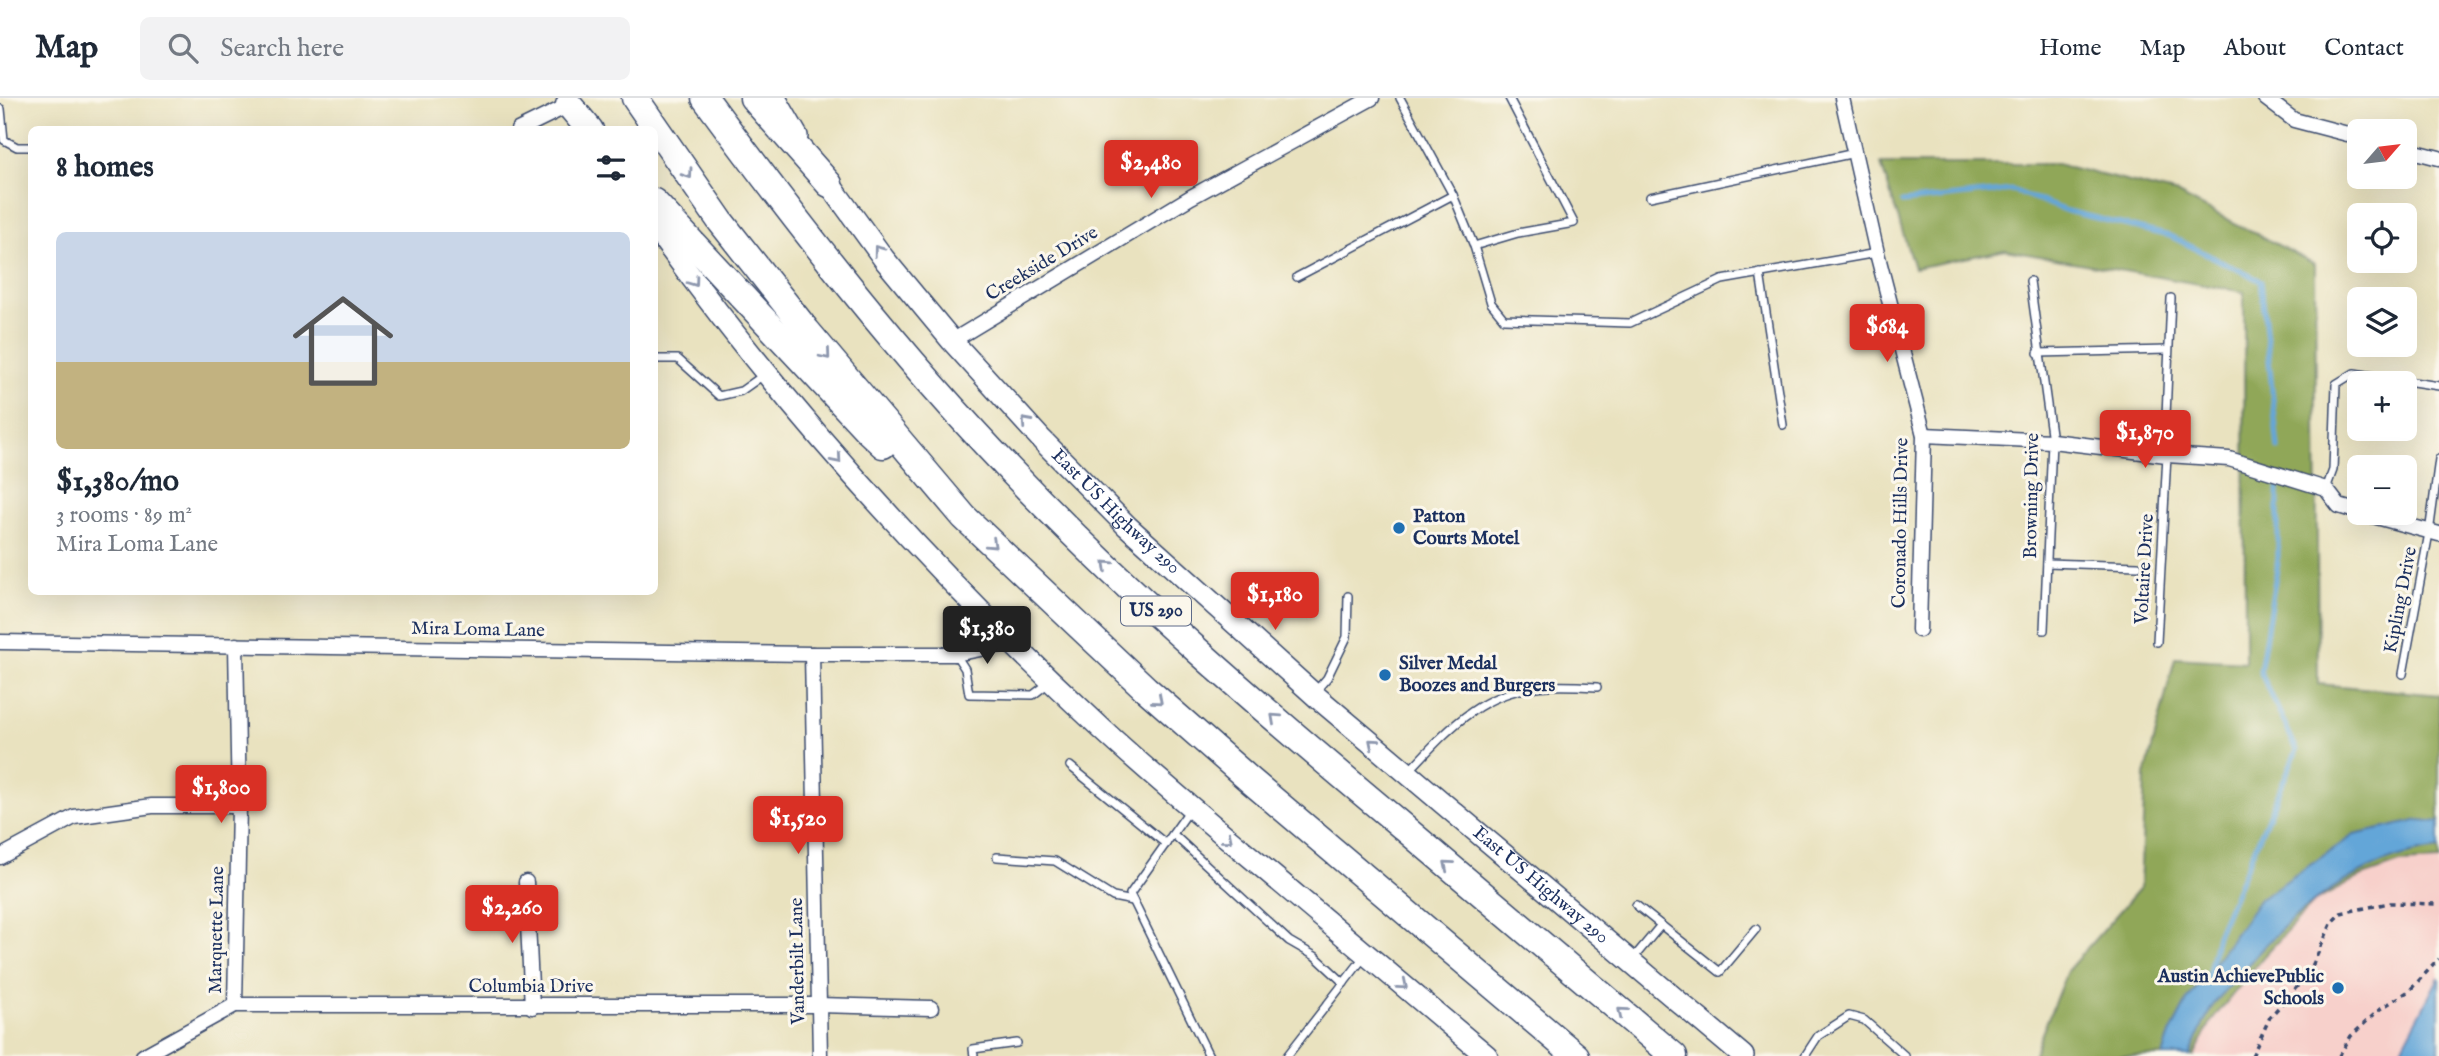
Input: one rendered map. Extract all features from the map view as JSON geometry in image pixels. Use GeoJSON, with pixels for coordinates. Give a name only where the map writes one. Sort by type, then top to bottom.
{"type":"FeatureCollection","features":[{"type":"Feature","properties":{"kind":"highway"},"geometry":{"type":"LineString","coordinates":[[635,98],[654,126]]}},
{"type":"Feature","properties":{"kind":"highway","name":"US 290"},"geometry":{"type":"LineString","coordinates":[[705,98],[778,195],[940,394],[1011,471],[1189,642],[1292,734],[1674,1056]]}},
{"type":"Feature","properties":{"kind":"highway"},"geometry":{"type":"LineString","coordinates":[[753,98],[829,184]]}},
{"type":"Feature","properties":{"kind":"highway"},"geometry":{"type":"LineString","coordinates":[[566,102],[585,126]]}},
{"type":"Feature","properties":{"kind":"highway"},"geometry":{"type":"LineString","coordinates":[[658,131],[721,222],[764,277],[964,517]]}},
{"type":"Feature","properties":{"kind":"highway"},"geometry":{"type":"LineString","coordinates":[[658,206],[868,431],[964,517],[1146,689],[1576,1056]]}},
{"type":"Feature","properties":{"kind":"main road","name":"East US Highway 290"},"geometry":{"type":"LineString","coordinates":[[775,98],[829,184],[884,259],[952,341],[1042,440],[1127,526],[1314,694],[1743,1056]]}},
{"type":"Feature","properties":{"kind":"main road"},"geometry":{"type":"LineString","coordinates":[[658,232],[717,313],[841,463],[1011,643],[1105,732],[1192,808],[1487,1056]]}},
{"type":"Feature","properties":{"kind":"street","name":"Creekside Drive"},"geometry":{"type":"LineString","coordinates":[[952,341],[1191,197],[1372,98]]}},
{"type":"Feature","properties":{"kind":"street","name":"Coronado Hills Drive"},"geometry":{"type":"LineString","coordinates":[[1842,98],[1877,253],[1924,435],[1919,630]]}},
{"type":"Feature","properties":{"kind":"street"},"geometry":{"type":"LineString","coordinates":[[2265,98],[2294,120],[2347,134]]}},
{"type":"Feature","properties":{"kind":"street"},"geometry":{"type":"LineString","coordinates":[[525,126],[566,102]]}},
{"type":"Feature","properties":{"kind":"street"},"geometry":{"type":"LineString","coordinates":[[2417,152],[2439,158]]}},
{"type":"Feature","properties":{"kind":"street"},"geometry":{"type":"LineString","coordinates":[[1924,435],[2052,441],[2167,455],[2230,458],[2326,489],[2339,506],[2347,508]]}},
{"type":"Feature","properties":{"kind":"street"},"geometry":{"type":"LineString","coordinates":[[2406,525],[2434,533]]}},
{"type":"Feature","properties":{"kind":"street"},"geometry":{"type":"LineString","coordinates":[[955,654],[973,603]]}},
{"type":"Feature","properties":{"kind":"street","name":"Mira Loma Lane"},"geometry":{"type":"LineString","coordinates":[[0,642],[812,654],[955,654],[1011,643]]}},
{"type":"Feature","properties":{"kind":"street","name":"Marquette Lane"},"geometry":{"type":"LineString","coordinates":[[234,1006],[239,806],[236,645]]}},
{"type":"Feature","properties":{"kind":"street","name":"Vanderbilt Lane"},"geometry":{"type":"LineString","coordinates":[[812,654],[820,1056]]}},
{"type":"Feature","properties":{"kind":"street"},"geometry":{"type":"LineString","coordinates":[[0,857],[74,817],[152,806],[239,806]]}},
{"type":"Feature","properties":{"kind":"street"},"geometry":{"type":"LineString","coordinates":[[526,882],[532,1007]]}},
{"type":"Feature","properties":{"kind":"street","name":"Columbia Drive"},"geometry":{"type":"LineString","coordinates":[[143,1056],[234,1006],[818,1005],[931,1008]]}},
{"type":"Feature","properties":{"kind":"lane"},"geometry":{"type":"LineString","coordinates":[[1400,98],[1453,195],[1474,246],[1491,303],[1504,319],[1630,323],[1722,279],[1877,253]]}},
{"type":"Feature","properties":{"kind":"lane"},"geometry":{"type":"LineString","coordinates":[[1474,246],[1518,233],[1573,223],[1510,98]]}},
{"type":"Feature","properties":{"kind":"lane"},"geometry":{"type":"LineString","coordinates":[[1,109],[4,140],[17,147],[28,146]]}},
{"type":"Feature","properties":{"kind":"lane"},"geometry":{"type":"LineString","coordinates":[[1650,197],[1855,153]]}},
{"type":"Feature","properties":{"kind":"lane"},"geometry":{"type":"LineString","coordinates":[[1297,277],[1453,195]]}},
{"type":"Feature","properties":{"kind":"lane"},"geometry":{"type":"LineString","coordinates":[[1760,273],[1783,425]]}},
{"type":"Feature","properties":{"kind":"lane","name":"Browning Drive"},"geometry":{"type":"LineString","coordinates":[[2030,281],[2052,441],[2044,630]]}},
{"type":"Feature","properties":{"kind":"lane"},"geometry":{"type":"LineString","coordinates":[[2166,416],[2171,298]]}},
{"type":"Feature","properties":{"kind":"lane"},"geometry":{"type":"LineString","coordinates":[[2038,353],[2168,350]]}},
{"type":"Feature","properties":{"kind":"lane"},"geometry":{"type":"LineString","coordinates":[[658,359],[678,359],[719,396],[741,391],[766,374]]}},
{"type":"Feature","properties":{"kind":"lane"},"geometry":{"type":"LineString","coordinates":[[2326,489],[2333,470],[2336,384],[2354,373],[2439,386]]}},
{"type":"Feature","properties":{"kind":"lane","name":"Voltaire Drive"},"geometry":{"type":"LineString","coordinates":[[2157,642],[2167,455]]}},
{"type":"Feature","properties":{"kind":"lane","name":"Kipling Drive"},"geometry":{"type":"LineString","coordinates":[[2403,674],[2434,533],[2439,459]]}},
{"type":"Feature","properties":{"kind":"lane"},"geometry":{"type":"LineString","coordinates":[[2047,563],[2138,566]]}},
{"type":"Feature","properties":{"kind":"lane"},"geometry":{"type":"LineString","coordinates":[[1314,694],[1327,678],[1347,637],[1348,596]]}},
{"type":"Feature","properties":{"kind":"lane"},"geometry":{"type":"LineString","coordinates":[[955,654],[965,669],[968,694],[1032,695],[1051,681]]}},
{"type":"Feature","properties":{"kind":"lane"},"geometry":{"type":"LineString","coordinates":[[1408,773],[1444,734],[1473,709],[1492,698],[1516,690],[1547,686],[1597,687]]}},
{"type":"Feature","properties":{"kind":"lane"},"geometry":{"type":"LineString","coordinates":[[1070,766],[1166,844]]}},
{"type":"Feature","properties":{"kind":"lane"},"geometry":{"type":"LineString","coordinates":[[1192,808],[1130,894],[1209,1056]]}},
{"type":"Feature","properties":{"kind":"lane"},"geometry":{"type":"LineString","coordinates":[[1173,834],[1289,941],[1315,956],[1344,983]]}},
{"type":"Feature","properties":{"kind":"lane"},"geometry":{"type":"LineString","coordinates":[[997,858],[1055,861],[1112,897],[1133,901]]}},
{"type":"Feature","properties":{"kind":"lane"},"geometry":{"type":"LineString","coordinates":[[1636,905],[1720,972],[1756,929]]}},
{"type":"Feature","properties":{"kind":"lane"},"geometry":{"type":"LineString","coordinates":[[1631,961],[1661,925]]}},
{"type":"Feature","properties":{"kind":"lane"},"geometry":{"type":"LineString","coordinates":[[1287,1056],[1366,954]]}},
{"type":"Feature","properties":{"kind":"lane"},"geometry":{"type":"LineString","coordinates":[[1805,1056],[1818,1036],[1849,1016],[1864,1020],[1905,1056]]}},
{"type":"Feature","properties":{"kind":"lane"},"geometry":{"type":"LineString","coordinates":[[974,1056],[973,1049],[1017,1043]]}},
{"type":"Feature","properties":{"kind":"path"},"geometry":{"type":"LineString","coordinates":[[2252,1056],[2270,1017],[2309,974],[2332,922],[2341,913],[2389,902],[2439,904]]}},
{"type":"Feature","properties":{"kind":"path"},"geometry":{"type":"LineString","coordinates":[[2339,1056],[2351,1035],[2380,1009],[2409,991],[2439,959]]}},
{"type":"Feature","properties":{"kind":"shaded area","name":"Austin AchievePublic Schools"},"geometry":{"type":"Polygon","coordinates":[[[2439,861],[2439,1056],[2194,1056],[2212,1020],[2263,957],[2315,901],[2360,877],[2400,863],[2439,861]]]}},
{"type":"Feature","properties":{"kind":"green space"},"geometry":{"type":"Polygon","coordinates":[[[1881,164],[2057,164],[2178,194],[2315,264],[2318,684],[2439,695],[2439,861],[2400,863],[2360,877],[2315,901],[2263,957],[2212,1020],[2194,1056],[2033,1056],[2067,971],[2140,888],[2145,776],[2175,658],[2245,662],[2244,292],[2005,250],[1914,268],[1881,164]]]}},
{"type":"Feature","properties":{"kind":"water"},"geometry":{"type":"Polygon","coordinates":[[[2420,820],[2439,822],[2439,849],[2409,854],[2353,876],[2303,910],[2260,951],[2215,1003],[2190,1056],[2163,1056],[2170,1034],[2187,1001],[2260,899],[2354,835],[2420,820]]]}},
{"type":"Feature","properties":{"kind":"water"},"geometry":{"type":"Polygon","coordinates":[[[2439,977],[2439,1056],[2398,1056],[2439,977]]]}},
{"type":"Feature","properties":{"kind":"waterway"},"geometry":{"type":"LineString","coordinates":[[1902,202],[2012,190],[2067,211],[2170,236],[2261,281],[2278,449]]}},
{"type":"Feature","properties":{"kind":"waterway"},"geometry":{"type":"LineString","coordinates":[[2208,977],[2217,935],[2297,750],[2260,671],[2278,562],[2278,489]]}},
{"type":"Feature","properties":{"kind":"place","name":"Patton Courts Motel"},"geometry":{"type":"Point","coordinates":[1399,528]}},
{"type":"Feature","properties":{"kind":"place","name":"Silver Medal Boozes and Burgers"},"geometry":{"type":"Point","coordinates":[1385,675]}},
{"type":"Feature","properties":{"kind":"place","name":"Austin AchievePublic Schools"},"geometry":{"type":"Point","coordinates":[2338,988]}}]}
